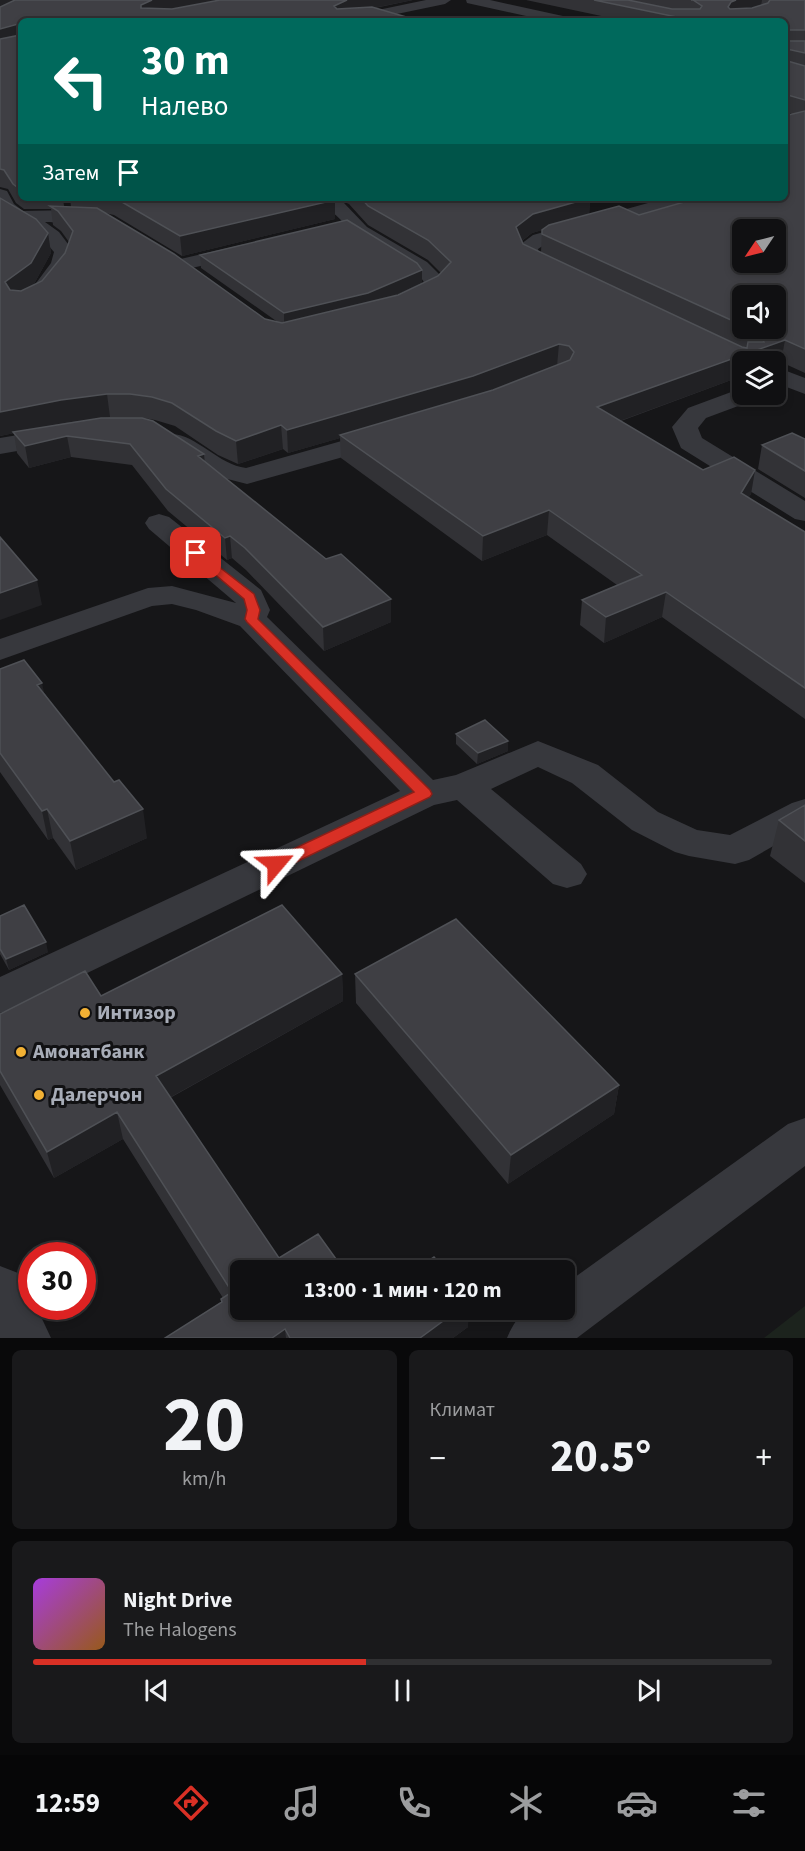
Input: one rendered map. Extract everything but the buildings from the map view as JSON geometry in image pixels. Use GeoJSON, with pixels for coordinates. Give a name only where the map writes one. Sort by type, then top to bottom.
{"type":"FeatureCollection","features":[{"type":"Feature","properties":{"kind":"street"},"geometry":{"type":"LineString","coordinates":[[358,18],[445,0]]}},
{"type":"Feature","properties":{"kind":"street"},"geometry":{"type":"LineString","coordinates":[[472,0],[553,18]]}},
{"type":"Feature","properties":{"kind":"street"},"geometry":{"type":"LineString","coordinates":[[525,12],[549,6]]}},
{"type":"Feature","properties":{"kind":"street"},"geometry":{"type":"LineString","coordinates":[[0,200],[10,213],[49,233],[64,252],[61,264],[36,297],[22,304]]}},
{"type":"Feature","properties":{"kind":"street"},"geometry":{"type":"LineString","coordinates":[[282,207],[306,201],[320,201],[336,206],[365,234],[426,269],[437,283],[433,290],[385,310]]}},
{"type":"Feature","properties":{"kind":"street"},"geometry":{"type":"LineString","coordinates":[[582,283],[530,258],[527,247],[540,239],[676,201]]}},
{"type":"Feature","properties":{"kind":"street"},"geometry":{"type":"LineString","coordinates":[[21,217],[88,217],[106,220],[115,226]]}},
{"type":"Feature","properties":{"kind":"street"},"geometry":{"type":"LineString","coordinates":[[330,229],[354,224]]}},
{"type":"Feature","properties":{"kind":"street"},"geometry":{"type":"LineString","coordinates":[[179,265],[261,246]]}},
{"type":"Feature","properties":{"kind":"street"},"geometry":{"type":"LineString","coordinates":[[161,254],[203,282]]}},
{"type":"Feature","properties":{"kind":"street"},"geometry":{"type":"LineString","coordinates":[[786,378],[805,387]]}},
{"type":"Feature","properties":{"kind":"street"},"geometry":{"type":"LineString","coordinates":[[732,400],[697,412],[685,427],[690,442],[805,513]]}},
{"type":"Feature","properties":{"kind":"street"},"geometry":{"type":"LineString","coordinates":[[0,446],[80,432]]}},
{"type":"Feature","properties":{"kind":"street"},"geometry":{"type":"LineString","coordinates":[[153,432],[165,434],[216,470],[226,474],[248,476],[402,432]]}},
{"type":"Feature","properties":{"kind":"street"},"geometry":{"type":"LineString","coordinates":[[159,523],[250,597],[254,610],[251,619]]}},
{"type":"Feature","properties":{"kind":"street"},"geometry":{"type":"LineString","coordinates":[[0,650],[148,597],[172,596],[206,603],[251,619],[425,794]]}},
{"type":"Feature","properties":{"kind":"street"},"geometry":{"type":"LineString","coordinates":[[0,996],[425,794],[464,786],[538,753],[585,774],[645,821],[689,842],[735,850],[805,812]]}},
{"type":"Feature","properties":{"kind":"street"},"geometry":{"type":"LineString","coordinates":[[464,786],[567,874]]}},
{"type":"Feature","properties":{"kind":"street"},"geometry":{"type":"LineString","coordinates":[[534,1338],[805,1139]]}},
{"type":"Feature","properties":{"kind":"street"},"geometry":{"type":"LineString","coordinates":[[0,1291],[24,1338]]}},
{"type":"Feature","properties":{"kind":"shaded area"},"geometry":{"type":"Polygon","coordinates":[[[805,1306],[805,1338],[764,1338],[805,1306]]]}},
{"type":"Feature","properties":{"kind":"place","name":"Интизор"},"geometry":{"type":"Point","coordinates":[85,1013]}},
{"type":"Feature","properties":{"kind":"place","name":"Амонатбанк"},"geometry":{"type":"Point","coordinates":[21,1052]}},
{"type":"Feature","properties":{"kind":"place","name":"Далерчон"},"geometry":{"type":"Point","coordinates":[39,1095]}},
{"type":"Feature","properties":{"kind":"route"},"geometry":{"type":"LineString","coordinates":[[196,553],[250,597],[254,610],[251,619],[425,794],[276,864]]}}]}
